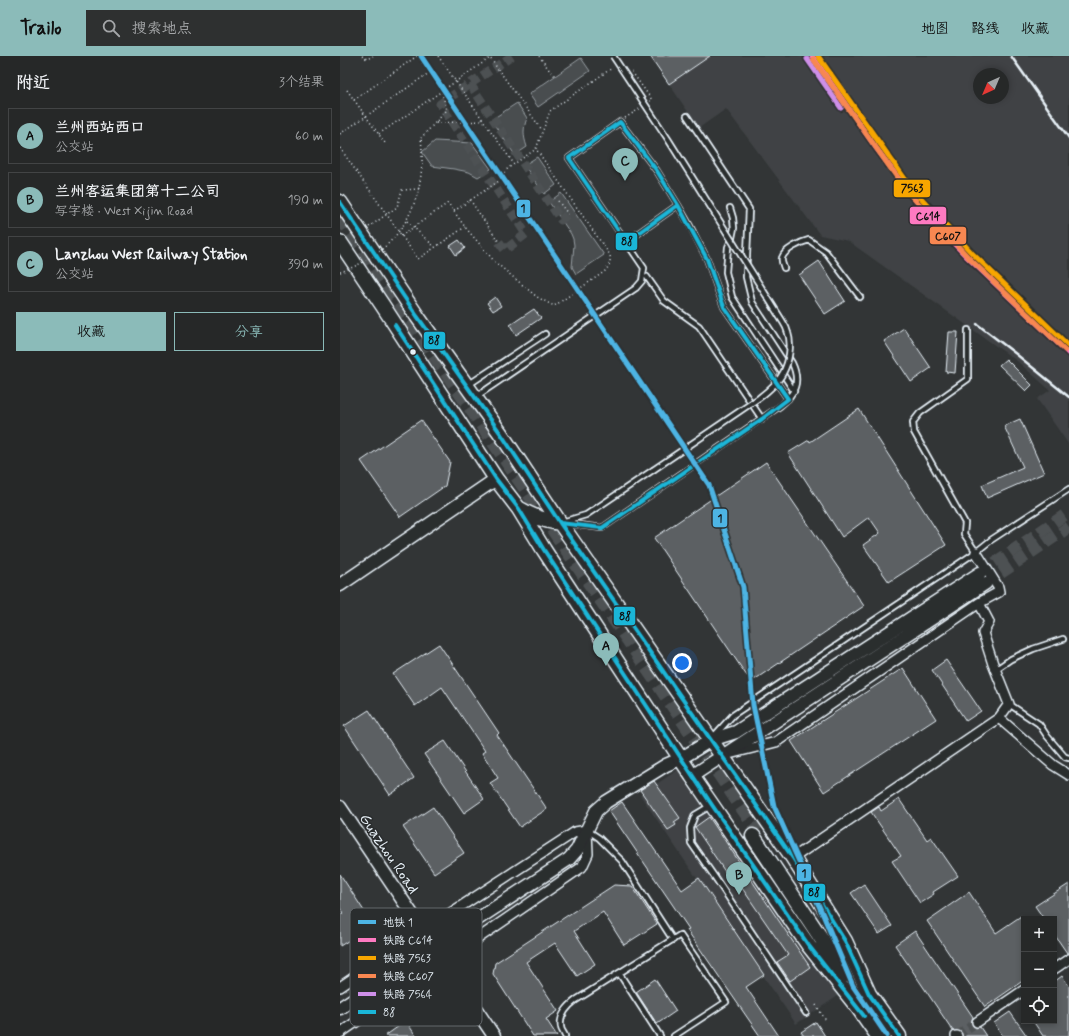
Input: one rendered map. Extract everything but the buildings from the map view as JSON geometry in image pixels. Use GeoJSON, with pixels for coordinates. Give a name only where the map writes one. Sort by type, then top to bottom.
{"type":"FeatureCollection","features":[{"type":"Feature","properties":{"kind":"main road"},"geometry":{"type":"LineString","coordinates":[[340,202],[417,316],[793,858],[845,941],[869,994]]}},
{"type":"Feature","properties":{"kind":"main road"},"geometry":{"type":"LineString","coordinates":[[340,242],[496,479],[519,509],[680,759],[809,946],[859,1009],[878,1036]]}},
{"type":"Feature","properties":{"kind":"main road"},"geometry":{"type":"LineString","coordinates":[[519,509],[543,520],[560,523]]}},
{"type":"Feature","properties":{"kind":"main road"},"geometry":{"type":"LineString","coordinates":[[859,1009],[821,938],[755,833],[830,932],[869,994],[899,1036]]}},
{"type":"Feature","properties":{"kind":"street"},"geometry":{"type":"LineString","coordinates":[[340,585],[496,479]]}},
{"type":"Feature","properties":{"kind":"street"},"geometry":{"type":"LineString","coordinates":[[722,756],[776,742],[979,603],[999,592],[998,587],[976,552]]}},
{"type":"Feature","properties":{"kind":"street"},"geometry":{"type":"LineString","coordinates":[[482,916],[569,859],[577,850],[596,811],[606,802],[666,765],[680,759],[711,740],[736,732],[983,578],[692,776]]}},
{"type":"Feature","properties":{"kind":"street"},"geometry":{"type":"LineString","coordinates":[[793,858],[999,718],[1009,704],[995,670],[983,633],[988,622],[979,603]]}},
{"type":"Feature","properties":{"kind":"street"},"geometry":{"type":"LineString","coordinates":[[999,718],[1053,765],[1069,775]]}},
{"type":"Feature","properties":{"kind":"street","name":"Guazhou Road"},"geometry":{"type":"LineString","coordinates":[[340,807],[408,908]]}},
{"type":"Feature","properties":{"kind":"street"},"geometry":{"type":"LineString","coordinates":[[457,908],[574,832],[587,830]]}},
{"type":"Feature","properties":{"kind":"street"},"geometry":{"type":"LineString","coordinates":[[482,936],[582,867],[588,854],[587,830]]}},
{"type":"Feature","properties":{"kind":"street"},"geometry":{"type":"LineString","coordinates":[[1057,967],[1069,959]]}},
{"type":"Feature","properties":{"kind":"street"},"geometry":{"type":"LineString","coordinates":[[340,987],[350,980]]}},
{"type":"Feature","properties":{"kind":"street"},"geometry":{"type":"LineString","coordinates":[[976,1022],[1021,992]]}},
{"type":"Feature","properties":{"kind":"street"},"geometry":{"type":"LineString","coordinates":[[340,1008],[350,1001]]}},
{"type":"Feature","properties":{"kind":"street","name":"Guazhou Road"},"geometry":{"type":"LineString","coordinates":[[482,1018],[494,1036]]}},
{"type":"Feature","properties":{"kind":"street"},"geometry":{"type":"LineString","coordinates":[[340,1033],[350,1026]]}},
{"type":"Feature","properties":{"kind":"lane"},"geometry":{"type":"LineString","coordinates":[[560,523],[586,515],[759,398],[775,384],[783,374],[788,362],[790,347],[788,333],[783,322],[668,139],[613,56]]}},
{"type":"Feature","properties":{"kind":"lane"},"geometry":{"type":"LineString","coordinates":[[560,523],[602,528],[762,418],[788,399],[794,391],[797,377],[796,370],[752,302],[746,277],[749,209],[687,116]]}},
{"type":"Feature","properties":{"kind":"lane"},"geometry":{"type":"LineString","coordinates":[[471,392],[636,288],[642,281],[644,268],[569,158],[620,122],[657,171],[690,226],[707,259],[724,307],[788,399]]}},
{"type":"Feature","properties":{"kind":"lane"},"geometry":{"type":"LineString","coordinates":[[626,242],[678,205]]}},
{"type":"Feature","properties":{"kind":"lane"},"geometry":{"type":"LineString","coordinates":[[730,208],[734,228],[728,247],[726,272],[732,297],[794,391]]}},
{"type":"Feature","properties":{"kind":"lane"},"geometry":{"type":"LineString","coordinates":[[784,268],[782,257],[786,252],[801,242],[809,240],[826,252],[860,297]]}},
{"type":"Feature","properties":{"kind":"lane"},"geometry":{"type":"LineString","coordinates":[[647,277],[664,301],[699,326],[762,418]]}},
{"type":"Feature","properties":{"kind":"lane"},"geometry":{"type":"LineString","coordinates":[[968,330],[968,379],[920,413],[913,422],[914,432],[965,523],[964,534],[976,552]]}},
{"type":"Feature","properties":{"kind":"lane"},"geometry":{"type":"LineString","coordinates":[[471,392],[545,334]]}},
{"type":"Feature","properties":{"kind":"lane"},"geometry":{"type":"LineString","coordinates":[[711,740],[733,715],[1069,489]]}},
{"type":"Feature","properties":{"kind":"lane"},"geometry":{"type":"LineString","coordinates":[[995,670],[1012,659],[1033,649],[1062,639]]}},
{"type":"Feature","properties":{"kind":"lane"},"geometry":{"type":"LineString","coordinates":[[1009,704],[1039,724],[1065,757],[1069,758]]}},
{"type":"Feature","properties":{"kind":"lane"},"geometry":{"type":"LineString","coordinates":[[712,806],[695,814],[690,828],[691,843],[806,1013]]}},
{"type":"Feature","properties":{"kind":"lane"},"geometry":{"type":"LineString","coordinates":[[587,830],[599,838],[622,861],[673,940]]}},
{"type":"Feature","properties":{"kind":"lane"},"geometry":{"type":"LineString","coordinates":[[565,1036],[561,1028],[562,1020],[564,1012],[570,1005],[680,935],[726,1002],[674,1036]]}},
{"type":"Feature","properties":{"kind":"lane"},"geometry":{"type":"LineString","coordinates":[[619,974],[660,1036]]}},
{"type":"Feature","properties":{"kind":"path"},"geometry":{"type":"LineString","coordinates":[[362,56],[367,59],[372,56]]}},
{"type":"Feature","properties":{"kind":"path"},"geometry":{"type":"LineString","coordinates":[[340,272],[358,264],[379,251],[397,233],[406,220],[419,189],[422,165],[421,138],[447,110],[441,90],[417,56],[354,100]]}},
{"type":"Feature","properties":{"kind":"path"},"geometry":{"type":"LineString","coordinates":[[438,56],[514,164]]}},
{"type":"Feature","properties":{"kind":"path"},"geometry":{"type":"LineString","coordinates":[[379,134],[491,56],[543,130]]}},
{"type":"Feature","properties":{"kind":"path"},"geometry":{"type":"LineString","coordinates":[[539,56],[550,72],[555,76]]}},
{"type":"Feature","properties":{"kind":"path"},"geometry":{"type":"LineString","coordinates":[[340,134],[429,73]]}},
{"type":"Feature","properties":{"kind":"path"},"geometry":{"type":"LineString","coordinates":[[348,90],[385,143]]}},
{"type":"Feature","properties":{"kind":"path"},"geometry":{"type":"LineString","coordinates":[[435,123],[484,121]]}},
{"type":"Feature","properties":{"kind":"path"},"geometry":{"type":"LineString","coordinates":[[340,148],[418,260],[465,227]]}},
{"type":"Feature","properties":{"kind":"path"},"geometry":{"type":"LineString","coordinates":[[454,211],[499,181],[508,168],[536,149]]}},
{"type":"Feature","properties":{"kind":"path"},"geometry":{"type":"LineString","coordinates":[[361,233],[397,207],[402,190],[419,189]]}},
{"type":"Feature","properties":{"kind":"path"},"geometry":{"type":"LineString","coordinates":[[470,200],[500,242]]}},
{"type":"Feature","properties":{"kind":"path"},"geometry":{"type":"LineString","coordinates":[[558,200],[568,214]]}},
{"type":"Feature","properties":{"kind":"path"},"geometry":{"type":"LineString","coordinates":[[401,236],[448,203],[465,227],[495,262],[537,297],[554,306],[574,293]]}},
{"type":"Feature","properties":{"kind":"path"},"geometry":{"type":"LineString","coordinates":[[406,220],[435,248]]}},
{"type":"Feature","properties":{"kind":"path"},"geometry":{"type":"LineString","coordinates":[[816,1005],[825,1019]]}},
{"type":"Feature","properties":{"kind":"shaded area"},"geometry":{"type":"Polygon","coordinates":[[[650,56],[1069,56],[1069,445],[1037,399],[1050,390],[1017,361],[848,241],[820,235],[726,109],[699,128],[650,56]]]}},
{"type":"Feature","properties":{"kind":"shaded area"},"geometry":{"type":"Polygon","coordinates":[[[581,58],[590,71],[538,107],[529,94],[581,58]]]}},
{"type":"Feature","properties":{"kind":"shaded area"},"geometry":{"type":"Polygon","coordinates":[[[517,103],[527,118],[524,132],[527,147],[515,155],[491,120],[517,103]]]}},
{"type":"Feature","properties":{"kind":"shaded area"},"geometry":{"type":"Polygon","coordinates":[[[435,141],[472,143],[491,169],[478,177],[469,172],[432,166],[422,152],[435,141]]]}},
{"type":"Feature","properties":{"kind":"shaded area"},"geometry":{"type":"Polygon","coordinates":[[[537,157],[556,185],[544,194],[524,165],[537,157]]]}},
{"type":"Feature","properties":{"kind":"shaded area"},"geometry":{"type":"Polygon","coordinates":[[[561,193],[604,255],[576,274],[572,267],[574,245],[573,239],[549,202],[561,193]]]}},
{"type":"Feature","properties":{"kind":"shaded area"},"geometry":{"type":"Polygon","coordinates":[[[682,767],[838,996],[796,1024],[640,795],[682,767]]]}},
{"type":"Feature","properties":{"kind":"tunnel"},"geometry":{"type":"LineString","coordinates":[[499,242],[505,250],[526,234],[440,104],[512,56]]}},
{"type":"Feature","properties":{"kind":"tunnel"},"geometry":{"type":"LineString","coordinates":[[470,84],[561,220],[568,214]]}},
{"type":"Feature","properties":{"kind":"tunnel"},"geometry":{"type":"LineString","coordinates":[[340,216],[758,831]]}},
{"type":"Feature","properties":{"kind":"tunnel"},"geometry":{"type":"LineString","coordinates":[[980,573],[1069,512]]}},
{"type":"Feature","properties":{"kind":"tunnel"},"geometry":{"type":"LineString","coordinates":[[986,583],[1069,527]]}},
{"type":"Feature","properties":{"kind":"tunnel"},"geometry":{"type":"LineString","coordinates":[[957,1036],[977,1022]]}},
{"type":"Feature","properties":{"kind":"railway"},"geometry":{"type":"LineString","coordinates":[[1011,56],[1069,138]]}},
{"type":"Feature","properties":{"kind":"railway"},"geometry":{"type":"LineString","coordinates":[[977,324],[1069,397]]}},
{"type":"Feature","properties":{"kind":"metro line","name":"1"},"geometry":{"type":"LineString","coordinates":[[421,56],[709,485],[743,587],[753,705],[774,806],[853,986],[887,1036]]}},
{"type":"Feature","properties":{"kind":"rail line","name":"C614"},"geometry":{"type":"LineString","coordinates":[[812,56],[876,148],[934,223],[967,257],[1069,354]]}},
{"type":"Feature","properties":{"kind":"rail line","name":"7563"},"geometry":{"type":"LineString","coordinates":[[818,56],[910,186],[972,253],[1069,346]]}},
{"type":"Feature","properties":{"kind":"rail line","name":"7564"},"geometry":{"type":"LineString","coordinates":[[807,59],[841,108]]}},
{"type":"Feature","properties":{"kind":"rail line","name":"C607"},"geometry":{"type":"LineString","coordinates":[[813,59],[906,190],[968,257],[1065,350]]}},
{"type":"Feature","properties":{"kind":"transit line","name":"88"},"geometry":{"type":"LineString","coordinates":[[620,122],[657,171],[678,205],[626,242],[569,158],[620,122]]}},
{"type":"Feature","properties":{"kind":"transit line","name":"88"},"geometry":{"type":"LineString","coordinates":[[340,202],[417,316],[501,434],[560,523],[793,858],[845,941],[869,994],[899,1036]]}},
{"type":"Feature","properties":{"kind":"transit line","name":"88"},"geometry":{"type":"LineString","coordinates":[[560,523],[602,528],[762,419],[788,399],[724,307],[707,259],[678,205]]}},
{"type":"Feature","properties":{"kind":"transit line","name":"88"},"geometry":{"type":"LineString","coordinates":[[395,325],[496,479],[519,509],[544,550],[712,805],[809,946],[864,1016]]}},
{"type":"Feature","properties":{"kind":"place","name":"Lanzhou West Railway Station"},"geometry":{"type":"Point","coordinates":[625,181]}},
{"type":"Feature","properties":{"kind":"place","name":"兰州西站西口"},"geometry":{"type":"Point","coordinates":[606,666]}},
{"type":"Feature","properties":{"kind":"place","name":"兰州客运集团第十二公司"},"geometry":{"type":"Point","coordinates":[739,895]}}]}
